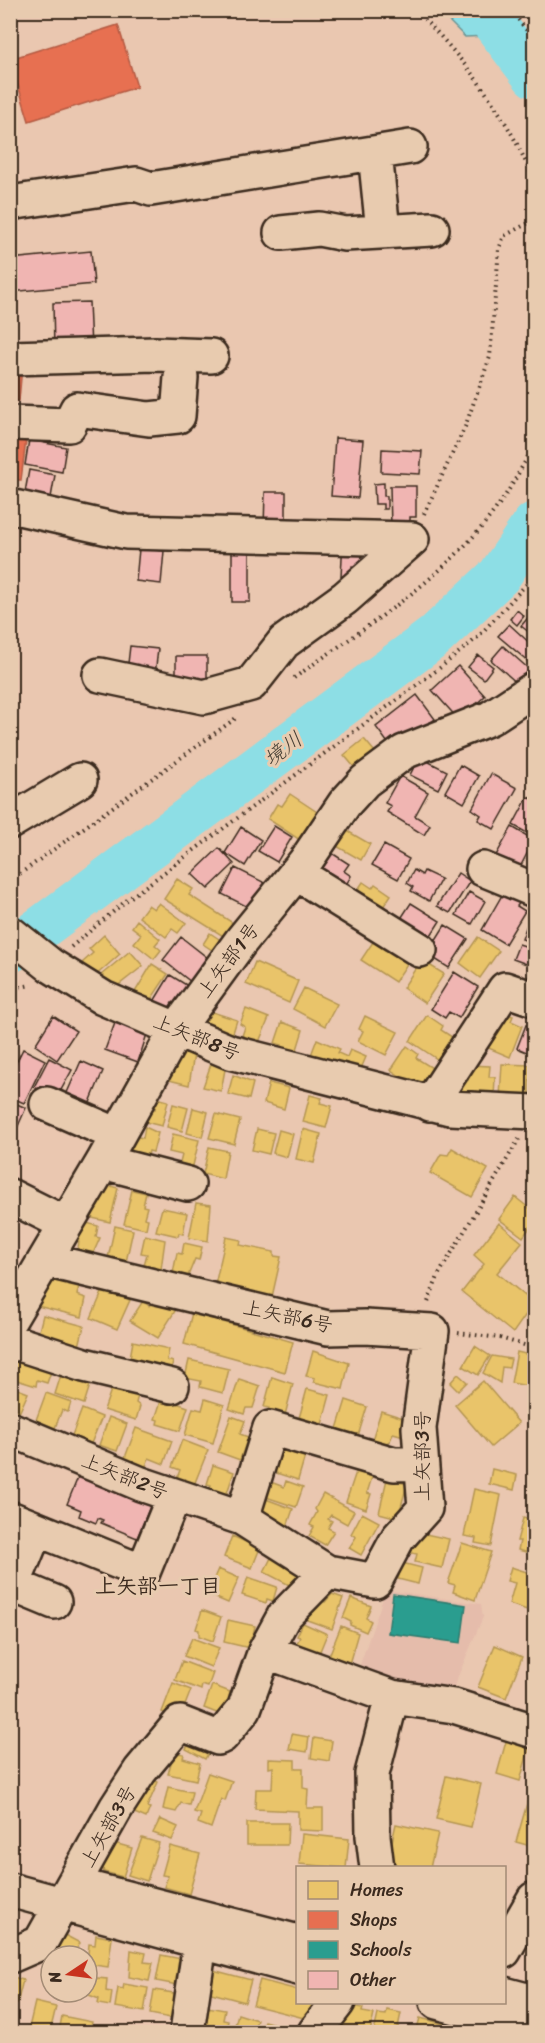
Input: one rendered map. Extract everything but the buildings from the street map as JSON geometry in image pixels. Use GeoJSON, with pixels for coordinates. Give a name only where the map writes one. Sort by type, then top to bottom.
{"type":"FeatureCollection","features":[{"type":"Feature","properties":{"kind":"street"},"geometry":{"type":"LineString","coordinates":[[10,203],[136,184],[151,189],[410,147]]}},
{"type":"Feature","properties":{"kind":"street"},"geometry":{"type":"LineString","coordinates":[[375,153],[383,231]]}},
{"type":"Feature","properties":{"kind":"street"},"geometry":{"type":"LineString","coordinates":[[297,239],[319,230],[345,234],[432,229]]}},
{"type":"Feature","properties":{"kind":"street"},"geometry":{"type":"LineString","coordinates":[[10,358],[154,354],[212,356]]}},
{"type":"Feature","properties":{"kind":"street"},"geometry":{"type":"LineString","coordinates":[[10,423],[69,425],[77,409],[149,419],[178,417],[181,377]]}},
{"type":"Feature","properties":{"kind":"street"},"geometry":{"type":"LineString","coordinates":[[10,506],[126,532],[412,539]]}},
{"type":"Feature","properties":{"kind":"street"},"geometry":{"type":"LineString","coordinates":[[100,675],[204,697],[251,684],[284,642],[345,598],[412,539]]}},
{"type":"Feature","properties":{"kind":"street","name":"上矢部1号"},"geometry":{"type":"LineString","coordinates":[[10,1319],[111,1148],[177,1029],[241,941],[296,873],[345,803],[381,767],[404,752],[490,717],[534,689]]}},
{"type":"Feature","properties":{"kind":"street"},"geometry":{"type":"LineString","coordinates":[[10,822],[80,780]]}},
{"type":"Feature","properties":{"kind":"street"},"geometry":{"type":"LineString","coordinates":[[483,869],[534,890]]}},
{"type":"Feature","properties":{"kind":"street"},"geometry":{"type":"LineString","coordinates":[[296,873],[420,950]]}},
{"type":"Feature","properties":{"kind":"street","name":"上矢部8号"},"geometry":{"type":"LineString","coordinates":[[10,933],[48,964],[102,998],[230,1052],[430,1104],[474,1110],[529,1123]]}},
{"type":"Feature","properties":{"kind":"street"},"geometry":{"type":"LineString","coordinates":[[430,1104],[505,988],[534,999]]}},
{"type":"Feature","properties":{"kind":"street"},"geometry":{"type":"LineString","coordinates":[[47,1104],[111,1148],[188,1184]]}},
{"type":"Feature","properties":{"kind":"street"},"geometry":{"type":"LineString","coordinates":[[10,1196],[66,1224]]}},
{"type":"Feature","properties":{"kind":"street","name":"上矢部6号"},"geometry":{"type":"LineString","coordinates":[[45,1260],[328,1328],[365,1327],[432,1331]]}},
{"type":"Feature","properties":{"kind":"street","name":"上矢部3号"},"geometry":{"type":"LineString","coordinates":[[69,1895],[116,1808],[141,1771],[180,1723],[214,1737],[222,1736],[244,1709],[265,1651],[284,1616],[327,1572],[375,1581],[398,1538],[425,1508],[419,1428],[432,1331]]}},
{"type":"Feature","properties":{"kind":"street"},"geometry":{"type":"LineString","coordinates":[[10,1341],[109,1358],[172,1386]]}},
{"type":"Feature","properties":{"kind":"street"},"geometry":{"type":"LineString","coordinates":[[242,1518],[270,1428],[394,1464],[421,1462]]}},
{"type":"Feature","properties":{"kind":"street","name":"上矢部2号"},"geometry":{"type":"LineString","coordinates":[[10,1429],[174,1496],[242,1518],[327,1572]]}},
{"type":"Feature","properties":{"kind":"street"},"geometry":{"type":"LineString","coordinates":[[54,1602],[13,1585],[23,1524],[142,1572],[174,1496]]}},
{"type":"Feature","properties":{"kind":"street"},"geometry":{"type":"LineString","coordinates":[[265,1651],[392,1697],[454,1706],[534,1731]]}},
{"type":"Feature","properties":{"kind":"street"},"geometry":{"type":"LineString","coordinates":[[378,1866],[373,1836],[372,1774],[392,1697]]}},
{"type":"Feature","properties":{"kind":"street"},"geometry":{"type":"LineString","coordinates":[[10,1868],[69,1895],[202,1930],[296,1968]]}},
{"type":"Feature","properties":{"kind":"street"},"geometry":{"type":"LineString","coordinates":[[10,1890],[69,1895]]}},
{"type":"Feature","properties":{"kind":"street"},"geometry":{"type":"LineString","coordinates":[[10,1956],[40,1943],[69,1895]]}},
{"type":"Feature","properties":{"kind":"street"},"geometry":{"type":"LineString","coordinates":[[506,1948],[534,1899]]}},
{"type":"Feature","properties":{"kind":"street"},"geometry":{"type":"LineString","coordinates":[[202,1930],[296,1942]]}},
{"type":"Feature","properties":{"kind":"street"},"geometry":{"type":"LineString","coordinates":[[187,2032],[202,1930]]}},
{"type":"Feature","properties":{"kind":"street"},"geometry":{"type":"LineString","coordinates":[[488,2010],[534,2002]]}},
{"type":"Feature","properties":{"kind":"street"},"geometry":{"type":"LineString","coordinates":[[315,2032],[336,2004]]}},
{"type":"Feature","properties":{"kind":"street"},"geometry":{"type":"LineString","coordinates":[[450,2004],[488,2010],[534,2027]]}},
{"type":"Feature","properties":{"kind":"path"},"geometry":{"type":"LineString","coordinates":[[416,10],[450,45],[491,98],[511,128],[534,181]]}},
{"type":"Feature","properties":{"kind":"path"},"geometry":{"type":"LineString","coordinates":[[511,10],[534,40]]}},
{"type":"Feature","properties":{"kind":"path"},"geometry":{"type":"LineString","coordinates":[[412,539],[465,426],[490,357],[499,249],[504,236],[534,220]]}},
{"type":"Feature","properties":{"kind":"path"},"geometry":{"type":"LineString","coordinates":[[48,964],[127,900],[450,660],[477,638],[534,576]]}},
{"type":"Feature","properties":{"kind":"path"},"geometry":{"type":"LineString","coordinates":[[529,1123],[439,1274],[429,1296],[426,1319],[432,1331],[479,1335],[534,1348]]}},
{"type":"Feature","properties":{"kind":"shaded area"},"geometry":{"type":"Polygon","coordinates":[[[386,1590],[481,1604],[483,1617],[451,1693],[356,1676],[386,1590]]]}},
{"type":"Feature","properties":{"kind":"water"},"geometry":{"type":"Polygon","coordinates":[[[439,11],[500,11],[529,49],[489,36],[465,37],[439,11]]]}},
{"type":"Feature","properties":{"kind":"waterway","name":"境川"},"geometry":{"type":"LineString","coordinates":[[484,10],[534,76]]}},
{"type":"Feature","properties":{"kind":"waterway","name":"境川"},"geometry":{"type":"LineString","coordinates":[[10,951],[434,637],[499,576],[534,524]]}},
{"type":"Feature","properties":{"kind":"district","name":"上矢部一丁目"},"geometry":{"type":"Point","coordinates":[158,1586]}}]}
